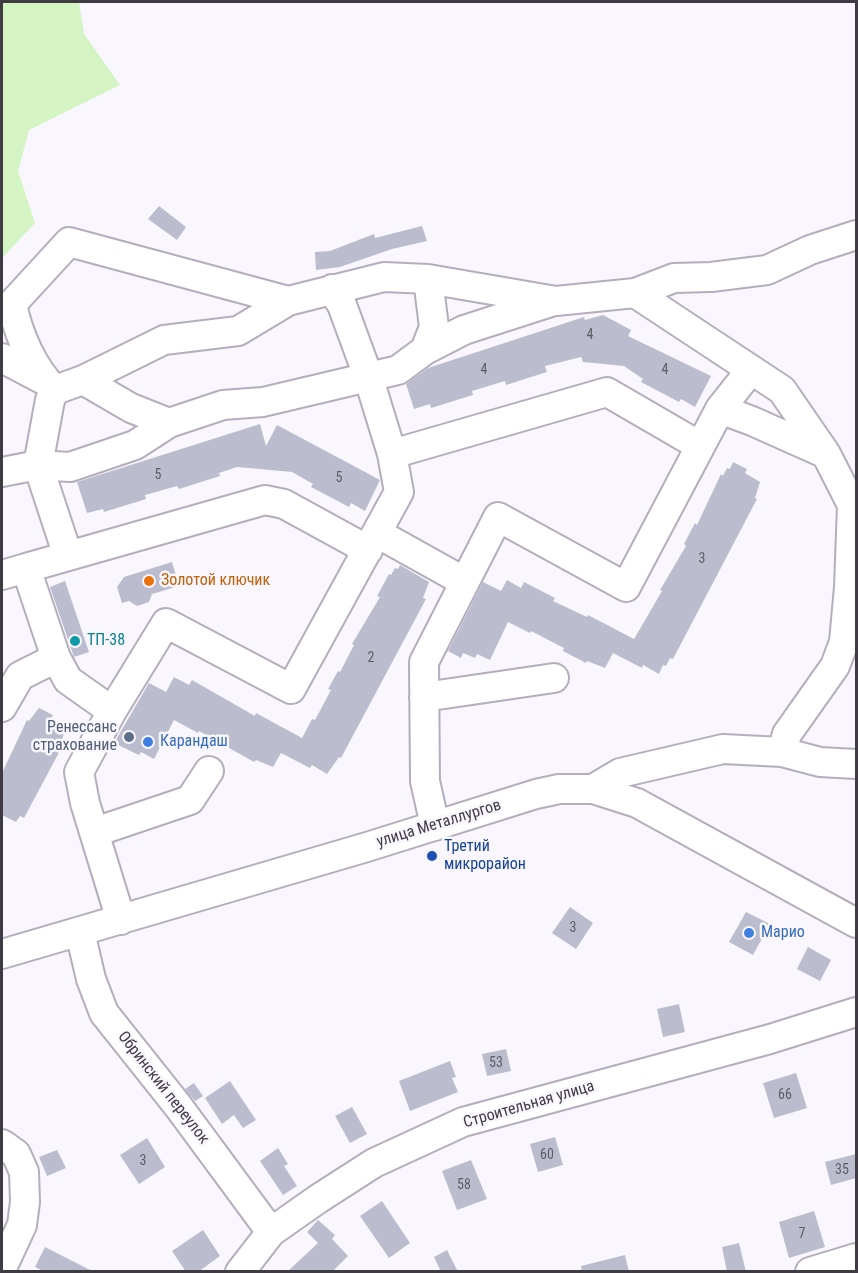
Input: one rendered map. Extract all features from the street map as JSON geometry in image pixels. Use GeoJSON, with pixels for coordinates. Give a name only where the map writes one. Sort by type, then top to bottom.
{"type":"FeatureCollection","features":[{"type":"Feature","properties":{"kind":"street"},"geometry":{"type":"LineString","coordinates":[[2,472],[38,465],[70,466],[135,446],[169,423],[222,405],[264,402],[398,370],[425,350],[464,330],[556,301],[635,293],[674,278],[711,277],[767,270],[810,250],[856,235]]}},
{"type":"Feature","properties":{"kind":"street"},"geometry":{"type":"LineString","coordinates":[[68,556],[38,465],[50,400],[49,385],[16,325],[12,304],[69,242],[288,300]]}},
{"type":"Feature","properties":{"kind":"street"},"geometry":{"type":"LineString","coordinates":[[2,358],[49,385],[83,380],[164,340],[238,331],[288,300],[384,277],[428,279],[556,301]]}},
{"type":"Feature","properties":{"kind":"street"},"geometry":{"type":"LineString","coordinates":[[425,350],[434,327],[428,279]]}},
{"type":"Feature","properties":{"kind":"street"},"geometry":{"type":"LineString","coordinates":[[122,920],[85,803],[79,772],[112,711],[166,622],[291,689],[399,492],[392,454],[368,376],[342,305],[332,289]]}},
{"type":"Feature","properties":{"kind":"street"},"geometry":{"type":"LineString","coordinates":[[635,293],[782,390],[826,454],[852,505],[844,642],[835,666],[787,734],[782,752]]}},
{"type":"Feature","properties":{"kind":"street"},"geometry":{"type":"LineString","coordinates":[[435,826],[425,781],[424,662],[498,517],[626,587],[720,409],[750,370]]}},
{"type":"Feature","properties":{"kind":"street"},"geometry":{"type":"LineString","coordinates":[[83,380],[131,408],[169,423]]}},
{"type":"Feature","properties":{"kind":"street"},"geometry":{"type":"LineString","coordinates":[[392,454],[607,392],[700,446]]}},
{"type":"Feature","properties":{"kind":"street"},"geometry":{"type":"LineString","coordinates":[[720,409],[826,454]]}},
{"type":"Feature","properties":{"kind":"street"},"geometry":{"type":"LineString","coordinates":[[112,711],[68,680],[14,572],[265,500],[284,504],[465,582]]}},
{"type":"Feature","properties":{"kind":"street"},"geometry":{"type":"LineString","coordinates":[[2,707],[20,676],[56,658]]}},
{"type":"Feature","properties":{"kind":"street"},"geometry":{"type":"LineString","coordinates":[[424,697],[554,678]]}},
{"type":"Feature","properties":{"kind":"street"},"geometry":{"type":"LineString","coordinates":[[593,789],[620,773],[723,749],[782,752],[820,762],[856,764]]}},
{"type":"Feature","properties":{"kind":"street"},"geometry":{"type":"LineString","coordinates":[[95,832],[190,800],[209,771]]}},
{"type":"Feature","properties":{"kind":"street","name":"улица Металлургов"},"geometry":{"type":"LineString","coordinates":[[2,954],[559,789],[593,789],[637,803],[856,923]]}},
{"type":"Feature","properties":{"kind":"street","name":"Обринский переулок"},"geometry":{"type":"LineString","coordinates":[[80,932],[91,979],[104,1013],[178,1106],[271,1232]]}},
{"type":"Feature","properties":{"kind":"street","name":"Строительная улица"},"geometry":{"type":"LineString","coordinates":[[240,1272],[271,1232],[374,1163],[463,1122],[770,1040],[856,1012]]}},
{"type":"Feature","properties":{"kind":"street"},"geometry":{"type":"LineString","coordinates":[[2,1144],[16,1154],[24,1172],[25,1202],[22,1225],[2,1268]]}},
{"type":"Feature","properties":{"kind":"street"},"geometry":{"type":"LineString","coordinates":[[810,1272],[856,1258]]}},
{"type":"Feature","properties":{"kind":"green space"},"geometry":{"type":"Polygon","coordinates":[[[2,2],[79,2],[84,34],[120,85],[29,130],[18,171],[35,223],[2,258],[2,2]]]}},
{"type":"Feature","properties":{"kind":"building"},"geometry":{"type":"Polygon","coordinates":[[[159,206],[186,227],[177,240],[148,219],[159,206]]]}},
{"type":"Feature","properties":{"kind":"building"},"geometry":{"type":"Polygon","coordinates":[[[422,226],[427,241],[392,249],[340,267],[316,270],[315,252],[330,251],[374,234],[375,238],[422,226]]]}},
{"type":"Feature","properties":{"kind":"building"},"geometry":{"type":"Polygon","coordinates":[[[603,315],[631,330],[628,336],[711,376],[695,407],[681,399],[679,402],[641,382],[643,379],[624,366],[583,362],[581,357],[545,366],[547,372],[506,385],[505,381],[472,391],[473,395],[431,408],[430,404],[414,409],[406,384],[428,368],[584,317],[585,320],[603,315]]]}},
{"type":"Feature","properties":{"kind":"building"},"geometry":{"type":"Polygon","coordinates":[[[260,424],[266,446],[277,425],[380,480],[365,511],[351,503],[349,507],[311,487],[313,484],[292,472],[237,467],[219,473],[220,476],[179,489],[177,486],[145,495],[146,499],[104,512],[103,509],[87,513],[77,482],[260,424]]]}},
{"type":"Feature","properties":{"kind":"building"},"geometry":{"type":"Polygon","coordinates":[[[733,462],[747,469],[745,473],[760,482],[755,498],[757,499],[673,659],[670,658],[666,666],[663,665],[659,674],[613,653],[605,668],[587,661],[586,663],[563,651],[564,648],[508,622],[490,660],[477,654],[475,658],[463,653],[461,658],[448,651],[483,582],[501,591],[507,580],[521,588],[524,582],[555,598],[553,601],[587,617],[588,615],[634,639],[686,546],[684,544],[695,523],[697,525],[721,474],[723,476],[733,462]]]}},
{"type":"Feature","properties":{"kind":"building","name":"Золотой ключик"},"geometry":{"type":"Polygon","coordinates":[[[172,562],[179,586],[152,594],[149,602],[137,606],[129,601],[122,603],[117,587],[124,577],[172,562]]]}},
{"type":"Feature","properties":{"kind":"building"},"geometry":{"type":"Polygon","coordinates":[[[400,565],[429,582],[423,598],[426,599],[341,758],[339,757],[327,774],[312,765],[310,768],[281,753],[273,767],[256,760],[254,762],[199,731],[198,733],[174,720],[154,759],[141,752],[139,755],[114,743],[149,683],[166,692],[174,677],[189,685],[192,680],[255,716],[256,713],[302,738],[312,719],[315,720],[331,690],[328,689],[338,671],[340,672],[354,645],[352,644],[380,597],[377,596],[389,574],[391,575],[400,565]]]}},
{"type":"Feature","properties":{"kind":"building"},"geometry":{"type":"Polygon","coordinates":[[[65,581],[89,652],[74,657],[50,587],[65,581]]]}},
{"type":"Feature","properties":{"kind":"building"},"geometry":{"type":"Polygon","coordinates":[[[39,708],[53,715],[51,719],[66,727],[61,743],[63,745],[24,818],[20,816],[16,822],[2,815],[2,773],[27,720],[29,721],[39,708]]]}},
{"type":"Feature","properties":{"kind":"building"},"geometry":{"type":"Polygon","coordinates":[[[570,907],[593,923],[576,949],[552,933],[570,907]]]}},
{"type":"Feature","properties":{"kind":"building","name":"Марио"},"geometry":{"type":"Polygon","coordinates":[[[746,912],[770,924],[753,955],[729,942],[746,912]]]}},
{"type":"Feature","properties":{"kind":"building"},"geometry":{"type":"Polygon","coordinates":[[[808,947],[831,960],[820,981],[797,969],[808,947]]]}},
{"type":"Feature","properties":{"kind":"building"},"geometry":{"type":"Polygon","coordinates":[[[679,1004],[685,1032],[663,1037],[657,1009],[679,1004]]]}},
{"type":"Feature","properties":{"kind":"building"},"geometry":{"type":"Polygon","coordinates":[[[506,1049],[511,1071],[487,1076],[482,1054],[506,1049]]]}},
{"type":"Feature","properties":{"kind":"building"},"geometry":{"type":"Polygon","coordinates":[[[450,1061],[456,1077],[452,1078],[458,1092],[410,1111],[399,1081],[450,1061]]]}},
{"type":"Feature","properties":{"kind":"building"},"geometry":{"type":"Polygon","coordinates":[[[796,1073],[807,1108],[774,1118],[763,1083],[796,1073]]]}},
{"type":"Feature","properties":{"kind":"building"},"geometry":{"type":"Polygon","coordinates":[[[230,1081],[256,1120],[243,1128],[234,1115],[222,1124],[205,1098],[230,1081]]]}},
{"type":"Feature","properties":{"kind":"building"},"geometry":{"type":"Polygon","coordinates":[[[194,1083],[203,1096],[195,1101],[185,1089],[194,1083]]]}},
{"type":"Feature","properties":{"kind":"building"},"geometry":{"type":"Polygon","coordinates":[[[352,1107],[367,1134],[350,1143],[335,1116],[352,1107]]]}},
{"type":"Feature","properties":{"kind":"building"},"geometry":{"type":"Polygon","coordinates":[[[555,1137],[563,1165],[538,1172],[530,1144],[555,1137]]]}},
{"type":"Feature","properties":{"kind":"building"},"geometry":{"type":"Polygon","coordinates":[[[147,1138],[165,1167],[139,1184],[120,1155],[147,1138]]]}},
{"type":"Feature","properties":{"kind":"building"},"geometry":{"type":"Polygon","coordinates":[[[278,1148],[288,1164],[284,1166],[297,1186],[283,1195],[260,1161],[278,1148]]]}},
{"type":"Feature","properties":{"kind":"building"},"geometry":{"type":"Polygon","coordinates":[[[57,1150],[66,1168],[47,1176],[39,1157],[57,1150]]]}},
{"type":"Feature","properties":{"kind":"building"},"geometry":{"type":"Polygon","coordinates":[[[856,1154],[856,1178],[831,1185],[825,1162],[856,1154]]]}},
{"type":"Feature","properties":{"kind":"building"},"geometry":{"type":"Polygon","coordinates":[[[471,1160],[487,1199],[457,1210],[442,1171],[471,1160]]]}},
{"type":"Feature","properties":{"kind":"building"},"geometry":{"type":"Polygon","coordinates":[[[382,1201],[410,1243],[389,1258],[360,1216],[382,1201]]]}},
{"type":"Feature","properties":{"kind":"building"},"geometry":{"type":"Polygon","coordinates":[[[814,1211],[825,1247],[789,1258],[779,1222],[814,1211]]]}},
{"type":"Feature","properties":{"kind":"building"},"geometry":{"type":"Polygon","coordinates":[[[318,1220],[335,1235],[332,1239],[348,1256],[332,1272],[287,1272],[318,1243],[307,1232],[318,1220]]]}},
{"type":"Feature","properties":{"kind":"building"},"geometry":{"type":"Polygon","coordinates":[[[203,1230],[220,1256],[198,1272],[186,1272],[172,1251],[203,1230]]]}},
{"type":"Feature","properties":{"kind":"building"},"geometry":{"type":"Polygon","coordinates":[[[739,1243],[746,1272],[727,1272],[722,1247],[739,1243]]]}},
{"type":"Feature","properties":{"kind":"building"},"geometry":{"type":"Polygon","coordinates":[[[45,1247],[94,1272],[45,1272],[35,1267],[45,1247]]]}},
{"type":"Feature","properties":{"kind":"building"},"geometry":{"type":"Polygon","coordinates":[[[447,1250],[458,1272],[441,1272],[434,1257],[447,1250]]]}},
{"type":"Feature","properties":{"kind":"building"},"geometry":{"type":"Polygon","coordinates":[[[625,1255],[629,1272],[582,1272],[581,1266],[625,1255]]]}},
{"type":"Feature","properties":{"kind":"place","name":"Золотой ключик"},"geometry":{"type":"Point","coordinates":[149,581]}},
{"type":"Feature","properties":{"kind":"place","name":"ТП-38"},"geometry":{"type":"Point","coordinates":[75,641]}},
{"type":"Feature","properties":{"kind":"place","name":"Ренессанс страхование"},"geometry":{"type":"Point","coordinates":[129,737]}},
{"type":"Feature","properties":{"kind":"place","name":"Карандаш"},"geometry":{"type":"Point","coordinates":[148,742]}},
{"type":"Feature","properties":{"kind":"place","name":"Третий микрорайон"},"geometry":{"type":"Point","coordinates":[432,856]}},
{"type":"Feature","properties":{"kind":"place","name":"Марио"},"geometry":{"type":"Point","coordinates":[749,933]}}]}
